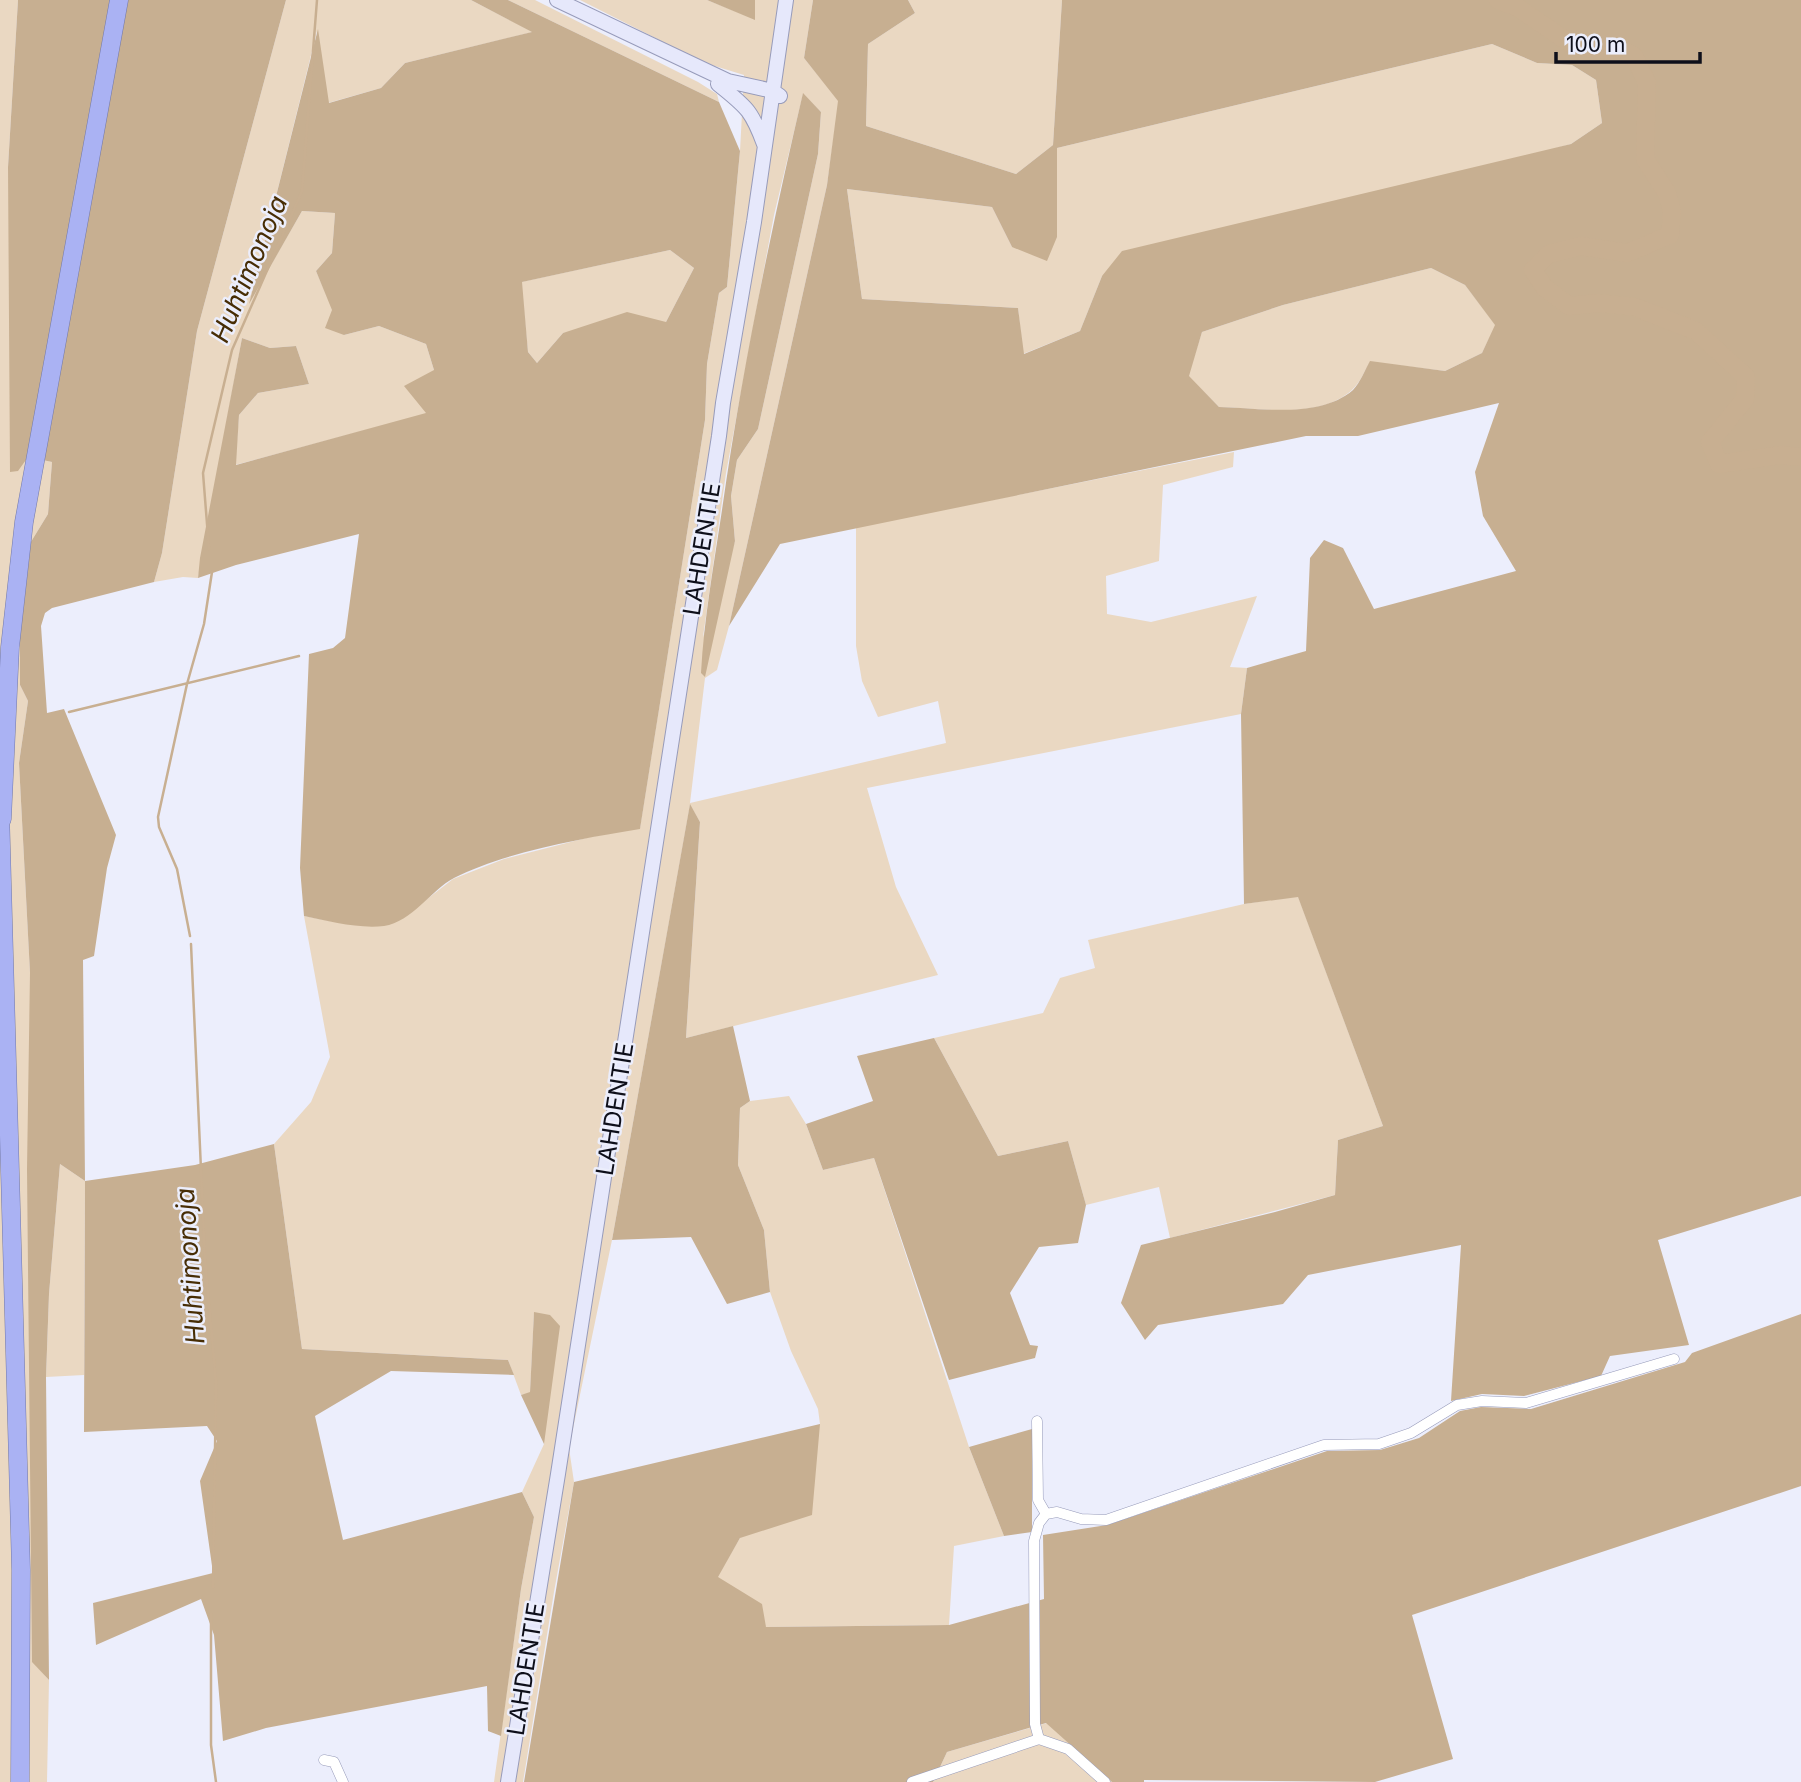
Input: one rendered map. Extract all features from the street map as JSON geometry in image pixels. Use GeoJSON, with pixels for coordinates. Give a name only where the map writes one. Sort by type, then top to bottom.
{"type":"FeatureCollection","features":[{"type":"Feature","properties":{"kind":"highway"},"geometry":{"type":"LineString","coordinates":[[1,833],[10,647],[24,522],[120,0]]}},
{"type":"Feature","properties":{"kind":"highway"},"geometry":{"type":"LineString","coordinates":[[0,810],[22,1570],[20,1782]]}},
{"type":"Feature","properties":{"kind":"main road"},"geometry":{"type":"LineString","coordinates":[[557,0],[718,84],[748,96],[775,95]]}},
{"type":"Feature","properties":{"kind":"main road","name":"LAHDENTIE"},"geometry":{"type":"LineString","coordinates":[[719,436],[730,403],[775,95],[786,0]]}},
{"type":"Feature","properties":{"kind":"main road","name":"LAHDENTIE"},"geometry":{"type":"LineString","coordinates":[[508,1782],[723,402],[765,145],[796,0]]}},
{"type":"Feature","properties":{"kind":"main road"},"geometry":{"type":"LineString","coordinates":[[600,22],[727,81],[775,95]]}},
{"type":"Feature","properties":{"kind":"main road"},"geometry":{"type":"LineString","coordinates":[[718,84],[754,117],[765,145]]}},
{"type":"Feature","properties":{"kind":"street"},"geometry":{"type":"LineString","coordinates":[[1039,1739],[1035,1724],[1034,1541],[1039,1523],[1046,1514],[1057,1512],[1081,1519],[1106,1520],[1325,1445],[1379,1444],[1411,1433],[1457,1405],[1482,1401],[1526,1402],[1674,1359]]}},
{"type":"Feature","properties":{"kind":"street"},"geometry":{"type":"LineString","coordinates":[[1037,1421],[1038,1500],[1046,1514]]}},
{"type":"Feature","properties":{"kind":"street"},"geometry":{"type":"LineString","coordinates":[[912,1782],[1039,1739],[1068,1749],[1105,1782]]}},
{"type":"Feature","properties":{"kind":"street"},"geometry":{"type":"LineString","coordinates":[[324,1760],[334,1762],[343,1782]]}},
{"type":"Feature","properties":{"kind":"shaded area"},"geometry":{"type":"Polygon","coordinates":[[[0,0],[18,0],[8,167],[28,457],[52,462],[48,514],[29,545],[20,685],[28,701],[19,763],[30,973],[32,1661],[49,1680],[47,1782],[0,1782],[0,0]]]}},
{"type":"Feature","properties":{"kind":"shaded area"},"geometry":{"type":"Polygon","coordinates":[[[18,0],[286,0],[197,331],[162,553],[154,582],[52,608],[45,613],[41,626],[47,713],[64,709],[116,835],[107,868],[94,956],[83,960],[85,1181],[60,1164],[49,1294],[46,1377],[49,1680],[32,1662],[27,1169],[30,973],[19,763],[28,701],[20,685],[20,613],[29,545],[48,514],[52,462],[28,457],[18,471],[10,472],[8,167],[18,0]]]}},
{"type":"Feature","properties":{"kind":"shaded area"},"geometry":{"type":"Polygon","coordinates":[[[286,0],[471,0],[533,32],[405,63],[381,88],[328,103],[317,31],[250,301],[302,211],[335,213],[332,253],[316,271],[344,335],[379,326],[426,344],[434,370],[426,414],[235,465],[239,415],[258,393],[309,384],[296,346],[270,348],[242,338],[198,578],[183,577],[154,582],[162,553],[197,331],[286,0]]]}},
{"type":"Feature","properties":{"kind":"shaded area"},"geometry":{"type":"Polygon","coordinates":[[[471,0],[508,0],[719,102],[740,151],[727,287],[719,293],[707,364],[705,420],[640,829],[520,853],[474,869],[446,883],[404,918],[384,926],[354,925],[304,916],[300,868],[309,654],[333,648],[345,638],[359,534],[236,565],[198,578],[242,338],[270,348],[296,346],[309,384],[258,393],[239,415],[236,465],[426,413],[404,386],[434,370],[426,344],[379,326],[344,335],[325,328],[332,310],[316,271],[332,253],[335,213],[302,211],[249,304],[318,29],[329,103],[381,88],[405,63],[532,32],[471,0]],[[670,250],[522,282],[528,352],[537,363],[563,333],[627,312],[666,322],[694,268],[670,250]]]}},
{"type":"Feature","properties":{"kind":"shaded area"},"geometry":{"type":"Polygon","coordinates":[[[508,0],[535,0],[698,82],[717,94],[719,102],[508,0]]]}},
{"type":"Feature","properties":{"kind":"shaded area"},"geometry":{"type":"Polygon","coordinates":[[[580,0],[707,0],[755,19],[755,0],[813,0],[804,58],[839,101],[827,185],[729,626],[717,670],[705,678],[690,803],[946,743],[938,701],[878,717],[862,681],[856,646],[856,527],[1234,452],[1233,467],[1163,485],[1159,561],[1106,576],[1107,614],[1151,622],[1257,596],[1230,667],[1247,668],[1241,714],[867,788],[896,887],[938,975],[686,1038],[700,822],[690,805],[612,1240],[569,1448],[574,1482],[523,1782],[494,1782],[521,1589],[534,1517],[522,1492],[544,1444],[534,1313],[530,1393],[521,1395],[508,1360],[302,1349],[274,1144],[311,1102],[330,1057],[304,916],[341,923],[400,920],[453,879],[504,859],[590,837],[640,828],[705,420],[707,364],[719,293],[727,287],[740,151],[744,75],[705,63],[580,0]],[[803,94],[774,215],[726,473],[703,637],[735,541],[731,496],[737,460],[758,429],[818,154],[821,112],[803,94]]]}},
{"type":"Feature","properties":{"kind":"shaded area"},"geometry":{"type":"Polygon","coordinates":[[[707,0],[755,0],[755,20],[707,0]]]}},
{"type":"Feature","properties":{"kind":"shaded area"},"geometry":{"type":"Polygon","coordinates":[[[813,0],[908,0],[915,13],[868,44],[866,126],[1016,174],[1053,145],[1062,0],[1801,0],[1801,1196],[1658,1240],[1689,1345],[1610,1356],[1601,1376],[1524,1396],[1482,1394],[1451,1401],[1461,1245],[1308,1275],[1283,1304],[1158,1325],[1145,1340],[1121,1303],[1141,1245],[1335,1195],[1338,1140],[1383,1126],[1298,897],[1244,904],[1241,714],[1247,668],[1306,651],[1310,558],[1324,540],[1343,548],[1374,609],[1516,571],[1483,516],[1475,472],[1499,403],[1358,436],[1306,436],[780,544],[729,626],[827,185],[838,101],[804,58],[813,0]],[[1492,44],[1057,148],[1057,237],[1047,261],[1012,247],[992,207],[847,189],[862,299],[1018,308],[1024,354],[1080,331],[1102,276],[1122,251],[1571,144],[1602,123],[1596,80],[1572,65],[1537,63],[1492,44]],[[1431,268],[1283,305],[1202,332],[1189,376],[1219,407],[1289,410],[1324,405],[1339,399],[1356,387],[1370,361],[1445,371],[1482,353],[1495,325],[1465,285],[1431,268]]]}},
{"type":"Feature","properties":{"kind":"shaded area"},"geometry":{"type":"Polygon","coordinates":[[[908,0],[1062,0],[1053,145],[1016,174],[866,126],[868,44],[915,13],[908,0]]]}},
{"type":"Feature","properties":{"kind":"shaded area"},"geometry":{"type":"Polygon","coordinates":[[[1492,44],[1537,63],[1572,65],[1596,80],[1602,123],[1571,144],[1102,276],[1080,331],[1023,354],[1018,308],[862,299],[847,189],[992,207],[1012,247],[1057,237],[1057,148],[1492,44]]]}},
{"type":"Feature","properties":{"kind":"shaded area"},"geometry":{"type":"Polygon","coordinates":[[[803,93],[821,112],[818,154],[758,429],[737,460],[731,496],[735,541],[705,677],[701,673],[707,611],[730,457],[748,352],[803,93]]]}},
{"type":"Feature","properties":{"kind":"shaded area"},"geometry":{"type":"Polygon","coordinates":[[[670,250],[694,268],[666,322],[563,333],[537,363],[528,352],[521,282],[670,250]]]}},
{"type":"Feature","properties":{"kind":"shaded area"},"geometry":{"type":"Polygon","coordinates":[[[1431,268],[1465,285],[1496,325],[1482,353],[1445,371],[1370,362],[1355,387],[1338,399],[1306,409],[1289,410],[1219,407],[1188,376],[1202,332],[1283,305],[1431,268]]]}},
{"type":"Feature","properties":{"kind":"shaded area"},"geometry":{"type":"Polygon","coordinates":[[[690,804],[700,822],[686,1038],[733,1026],[750,1101],[740,1108],[738,1165],[764,1230],[770,1292],[727,1304],[691,1237],[612,1240],[690,804]]]}},
{"type":"Feature","properties":{"kind":"shaded area"},"geometry":{"type":"Polygon","coordinates":[[[1298,896],[1383,1126],[1338,1140],[1335,1195],[1170,1238],[1159,1187],[1086,1205],[1068,1141],[998,1156],[934,1038],[1043,1013],[1060,978],[1095,968],[1088,940],[1244,904],[1298,896]]]}},
{"type":"Feature","properties":{"kind":"shaded area"},"geometry":{"type":"Polygon","coordinates":[[[934,1038],[998,1156],[1068,1141],[1086,1205],[1078,1243],[1039,1247],[1010,1293],[1030,1345],[1038,1346],[1035,1358],[949,1380],[874,1158],[823,1170],[806,1124],[873,1101],[857,1056],[934,1038]]]}},
{"type":"Feature","properties":{"kind":"shaded area"},"geometry":{"type":"Polygon","coordinates":[[[789,1096],[806,1124],[823,1170],[874,1158],[969,1447],[1004,1536],[954,1546],[949,1625],[766,1627],[717,1577],[740,1538],[820,1424],[818,1409],[791,1351],[770,1292],[764,1230],[738,1165],[740,1108],[750,1101],[789,1096]]]}},
{"type":"Feature","properties":{"kind":"shaded area"},"geometry":{"type":"Polygon","coordinates":[[[274,1144],[302,1349],[508,1360],[514,1375],[391,1371],[315,1416],[343,1540],[522,1492],[534,1517],[521,1589],[501,1736],[488,1731],[487,1686],[266,1728],[223,1741],[214,1635],[201,1599],[96,1645],[93,1603],[213,1573],[200,1481],[217,1441],[207,1426],[84,1432],[85,1181],[195,1165],[274,1144]]]}},
{"type":"Feature","properties":{"kind":"shaded area"},"geometry":{"type":"Polygon","coordinates":[[[60,1164],[85,1181],[84,1375],[46,1377],[49,1294],[60,1164]]]}},
{"type":"Feature","properties":{"kind":"shaded area"},"geometry":{"type":"Polygon","coordinates":[[[534,1312],[550,1315],[560,1326],[544,1444],[521,1395],[530,1392],[534,1312]]]}},
{"type":"Feature","properties":{"kind":"shaded area"},"geometry":{"type":"Polygon","coordinates":[[[1801,1314],[1801,1486],[1412,1615],[1453,1759],[1375,1782],[1112,1782],[1046,1723],[947,1752],[933,1782],[524,1782],[574,1482],[820,1424],[812,1515],[740,1538],[718,1577],[762,1604],[766,1627],[949,1625],[1044,1599],[1043,1535],[1107,1525],[1327,1451],[1380,1450],[1419,1438],[1460,1411],[1481,1407],[1531,1409],[1685,1362],[1692,1353],[1801,1314]]]}},
{"type":"Feature","properties":{"kind":"shaded area"},"geometry":{"type":"Polygon","coordinates":[[[1032,1429],[1032,1532],[1004,1536],[969,1447],[1032,1429]]]}},
{"type":"Feature","properties":{"kind":"shaded area"},"geometry":{"type":"Polygon","coordinates":[[[1047,1723],[1112,1782],[933,1782],[947,1752],[1047,1723]]]}},
{"type":"Feature","properties":{"kind":"waterway","name":"Huhtimonoja"},"geometry":{"type":"LineString","coordinates":[[209,549],[203,473],[232,350],[302,191],[317,0]]}},
{"type":"Feature","properties":{"kind":"waterway"},"geometry":{"type":"LineString","coordinates":[[1498,0],[1517,7],[1568,42],[1593,49],[1622,50],[1634,56],[1647,83],[1645,159],[1667,193],[1672,212],[1670,235],[1627,253],[1581,246],[1549,254],[1533,270],[1545,288],[1569,306],[1599,303],[1635,307],[1696,331],[1746,377],[1745,399],[1710,442],[1719,464],[1781,455],[1801,457]]}},
{"type":"Feature","properties":{"kind":"waterway","name":"Huhtimonoja"},"geometry":{"type":"LineString","coordinates":[[190,936],[177,869],[159,827],[158,817],[187,684],[204,624],[212,572]]}},
{"type":"Feature","properties":{"kind":"waterway","name":"Huhtimonoja"},"geometry":{"type":"LineString","coordinates":[[69,712],[299,656]]}},
{"type":"Feature","properties":{"kind":"waterway","name":"Huhtimonoja"},"geometry":{"type":"LineString","coordinates":[[191,944],[205,1260],[216,1382],[213,1587]]}},
{"type":"Feature","properties":{"kind":"waterway","name":"Huhtimonoja"},"geometry":{"type":"LineString","coordinates":[[211,1614],[211,1745],[216,1782]]}}]}
